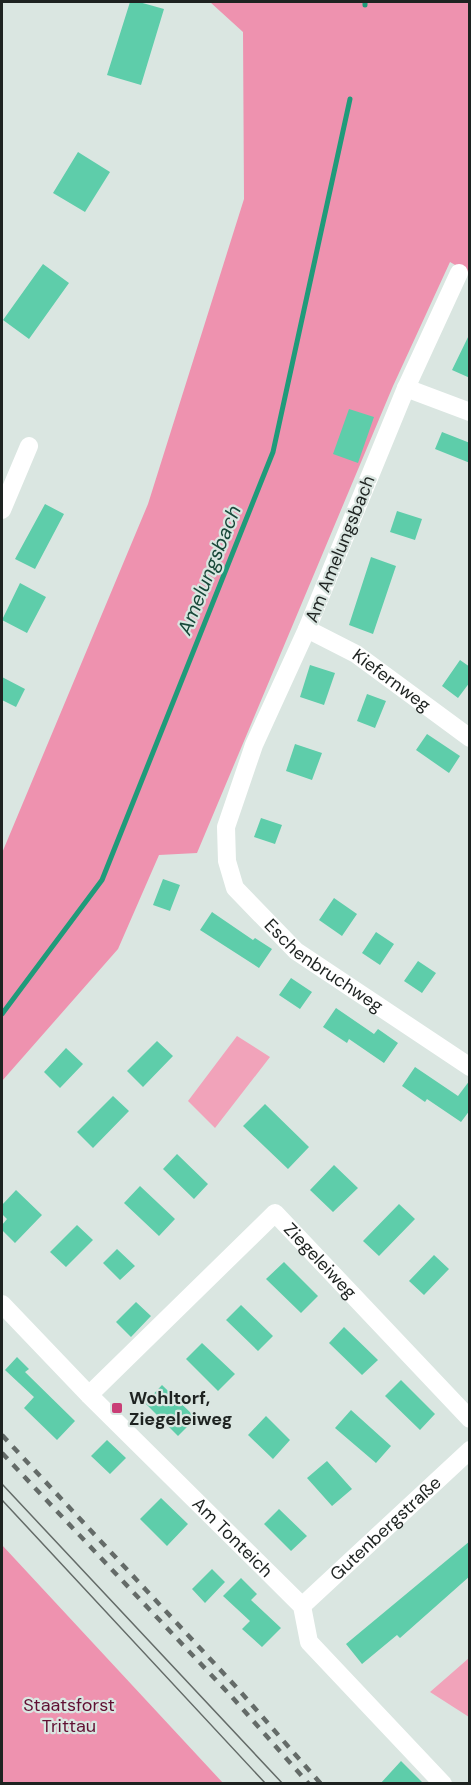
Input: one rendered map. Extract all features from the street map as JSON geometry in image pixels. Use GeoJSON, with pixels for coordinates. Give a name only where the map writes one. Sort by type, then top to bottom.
{"type":"FeatureCollection","features":[{"type":"Feature","properties":{"kind":"street","name":"Am Amelungsbach"},"geometry":{"type":"LineString","coordinates":[[226,827],[254,745],[307,629],[406,388],[459,273]]}},
{"type":"Feature","properties":{"kind":"street"},"geometry":{"type":"LineString","coordinates":[[406,388],[470,412]]}},
{"type":"Feature","properties":{"kind":"street"},"geometry":{"type":"LineString","coordinates":[[2,510],[29,446]]}},
{"type":"Feature","properties":{"kind":"street","name":"Kiefernweg"},"geometry":{"type":"LineString","coordinates":[[307,629],[356,654],[470,738]]}},
{"type":"Feature","properties":{"kind":"street","name":"Eschenbruchweg"},"geometry":{"type":"LineString","coordinates":[[226,827],[227,861],[235,888],[296,951],[470,1067]]}},
{"type":"Feature","properties":{"kind":"street","name":"Ziegeleiweg"},"geometry":{"type":"LineString","coordinates":[[89,1395],[274,1213],[470,1419]]}},
{"type":"Feature","properties":{"kind":"street","name":"Am Tonteich"},"geometry":{"type":"LineString","coordinates":[[2,1304],[89,1395],[302,1606]]}},
{"type":"Feature","properties":{"kind":"street","name":"Gutenbergstraße"},"geometry":{"type":"LineString","coordinates":[[302,1606],[470,1450]]}},
{"type":"Feature","properties":{"kind":"street"},"geometry":{"type":"LineString","coordinates":[[302,1606],[309,1642],[443,1784]]}},
{"type":"Feature","properties":{"kind":"shaded area"},"geometry":{"type":"Polygon","coordinates":[[[237,1036],[270,1057],[215,1128],[188,1101],[237,1036]]]}},
{"type":"Feature","properties":{"kind":"shaded area"},"geometry":{"type":"Polygon","coordinates":[[[469,1658],[469,1717],[430,1692],[469,1658]]]}},
{"type":"Feature","properties":{"kind":"green space"},"geometry":{"type":"Polygon","coordinates":[[[210,2],[469,2],[469,273],[450,262],[393,386],[197,853],[159,855],[118,949],[2,1081],[2,853],[148,504],[244,199],[243,32],[210,2]]]}},
{"type":"Feature","properties":{"kind":"green space","name":"Staatsforst Trittau"},"geometry":{"type":"Polygon","coordinates":[[[2,1545],[223,1783],[2,1783],[2,1545]]]}},
{"type":"Feature","properties":{"kind":"building"},"geometry":{"type":"Polygon","coordinates":[[[130,2],[139,2],[164,9],[141,85],[107,75],[130,2]]]}},
{"type":"Feature","properties":{"kind":"building"},"geometry":{"type":"Polygon","coordinates":[[[78,152],[110,172],[85,212],[53,193],[78,152]]]}},
{"type":"Feature","properties":{"kind":"building"},"geometry":{"type":"Polygon","coordinates":[[[43,264],[69,283],[29,339],[3,320],[43,264]]]}},
{"type":"Feature","properties":{"kind":"building"},"geometry":{"type":"Polygon","coordinates":[[[470,333],[470,378],[452,370],[470,333]]]}},
{"type":"Feature","properties":{"kind":"building"},"geometry":{"type":"Polygon","coordinates":[[[349,409],[374,417],[358,463],[333,454],[349,409]]]}},
{"type":"Feature","properties":{"kind":"building"},"geometry":{"type":"Polygon","coordinates":[[[442,432],[470,443],[470,463],[435,449],[442,432]]]}},
{"type":"Feature","properties":{"kind":"building"},"geometry":{"type":"Polygon","coordinates":[[[45,504],[64,514],[35,569],[15,559],[45,504]]]}},
{"type":"Feature","properties":{"kind":"building"},"geometry":{"type":"Polygon","coordinates":[[[397,511],[422,519],[415,540],[390,532],[397,511]]]}},
{"type":"Feature","properties":{"kind":"building"},"geometry":{"type":"Polygon","coordinates":[[[371,557],[396,566],[373,634],[349,625],[371,557]]]}},
{"type":"Feature","properties":{"kind":"building"},"geometry":{"type":"Polygon","coordinates":[[[20,583],[46,597],[27,633],[2,620],[20,583]]]}},
{"type":"Feature","properties":{"kind":"building"},"geometry":{"type":"Polygon","coordinates":[[[460,660],[470,667],[470,682],[458,698],[442,686],[460,660]]]}},
{"type":"Feature","properties":{"kind":"building"},"geometry":{"type":"Polygon","coordinates":[[[310,665],[335,673],[324,705],[300,697],[310,665]]]}},
{"type":"Feature","properties":{"kind":"building"},"geometry":{"type":"Polygon","coordinates":[[[2,677],[25,689],[16,707],[2,700],[2,677]]]}},
{"type":"Feature","properties":{"kind":"building"},"geometry":{"type":"Polygon","coordinates":[[[367,694],[386,701],[375,728],[357,721],[367,694]]]}},
{"type":"Feature","properties":{"kind":"building"},"geometry":{"type":"Polygon","coordinates":[[[427,734],[460,756],[449,773],[416,750],[427,734]]]}},
{"type":"Feature","properties":{"kind":"building"},"geometry":{"type":"Polygon","coordinates":[[[295,744],[322,753],[312,780],[286,771],[295,744]]]}},
{"type":"Feature","properties":{"kind":"building"},"geometry":{"type":"Polygon","coordinates":[[[261,818],[282,825],[275,844],[254,837],[261,818]]]}},
{"type":"Feature","properties":{"kind":"building"},"geometry":{"type":"Polygon","coordinates":[[[163,879],[180,885],[170,911],[153,905],[163,879]]]}},
{"type":"Feature","properties":{"kind":"building"},"geometry":{"type":"Polygon","coordinates":[[[334,898],[357,914],[342,936],[319,920],[334,898]]]}},
{"type":"Feature","properties":{"kind":"building"},"geometry":{"type":"Polygon","coordinates":[[[212,912],[253,940],[255,938],[272,949],[259,968],[200,930],[212,912]]]}},
{"type":"Feature","properties":{"kind":"building"},"geometry":{"type":"Polygon","coordinates":[[[376,932],[394,944],[380,965],[362,953],[376,932]]]}},
{"type":"Feature","properties":{"kind":"building"},"geometry":{"type":"Polygon","coordinates":[[[418,961],[436,973],[422,993],[404,981],[418,961]]]}},
{"type":"Feature","properties":{"kind":"building"},"geometry":{"type":"Polygon","coordinates":[[[291,978],[312,992],[300,1009],[279,995],[291,978]]]}},
{"type":"Feature","properties":{"kind":"building"},"geometry":{"type":"Polygon","coordinates":[[[336,1008],[374,1034],[378,1029],[398,1043],[384,1063],[349,1039],[347,1043],[323,1027],[336,1008]]]}},
{"type":"Feature","properties":{"kind":"building"},"geometry":{"type":"Polygon","coordinates":[[[157,1041],[173,1056],[143,1087],[127,1071],[157,1041]]]}},
{"type":"Feature","properties":{"kind":"building"},"geometry":{"type":"Polygon","coordinates":[[[66,1048],[83,1064],[60,1088],[44,1072],[66,1048]]]}},
{"type":"Feature","properties":{"kind":"building"},"geometry":{"type":"Polygon","coordinates":[[[415,1067],[458,1096],[470,1080],[470,1110],[461,1122],[427,1099],[425,1102],[402,1086],[415,1067]]]}},
{"type":"Feature","properties":{"kind":"building"},"geometry":{"type":"Polygon","coordinates":[[[113,1096],[129,1111],[93,1148],[77,1132],[113,1096]]]}},
{"type":"Feature","properties":{"kind":"building"},"geometry":{"type":"Polygon","coordinates":[[[265,1104],[309,1147],[288,1169],[243,1126],[265,1104]]]}},
{"type":"Feature","properties":{"kind":"building"},"geometry":{"type":"Polygon","coordinates":[[[177,1154],[208,1184],[194,1199],[163,1169],[177,1154]]]}},
{"type":"Feature","properties":{"kind":"building"},"geometry":{"type":"Polygon","coordinates":[[[334,1165],[358,1188],[333,1212],[310,1190],[334,1165]]]}},
{"type":"Feature","properties":{"kind":"building"},"geometry":{"type":"Polygon","coordinates":[[[140,1186],[175,1219],[159,1236],[124,1203],[140,1186]]]}},
{"type":"Feature","properties":{"kind":"building"},"geometry":{"type":"Polygon","coordinates":[[[16,1190],[42,1215],[15,1243],[2,1230],[2,1225],[7,1219],[2,1214],[2,1205],[16,1190]]]}},
{"type":"Feature","properties":{"kind":"building"},"geometry":{"type":"Polygon","coordinates":[[[399,1204],[415,1219],[379,1256],[363,1241],[399,1204]]]}},
{"type":"Feature","properties":{"kind":"building"},"geometry":{"type":"Polygon","coordinates":[[[77,1225],[93,1240],[66,1267],[50,1252],[77,1225]]]}},
{"type":"Feature","properties":{"kind":"building"},"geometry":{"type":"Polygon","coordinates":[[[117,1249],[135,1266],[120,1280],[103,1263],[117,1249]]]}},
{"type":"Feature","properties":{"kind":"building"},"geometry":{"type":"Polygon","coordinates":[[[434,1255],[449,1269],[424,1295],[409,1281],[434,1255]]]}},
{"type":"Feature","properties":{"kind":"building"},"geometry":{"type":"Polygon","coordinates":[[[284,1262],[318,1296],[301,1313],[266,1279],[284,1262]]]}},
{"type":"Feature","properties":{"kind":"building"},"geometry":{"type":"Polygon","coordinates":[[[136,1302],[151,1316],[131,1337],[116,1322],[136,1302]]]}},
{"type":"Feature","properties":{"kind":"building"},"geometry":{"type":"Polygon","coordinates":[[[241,1305],[273,1336],[258,1351],[226,1320],[241,1305]]]}},
{"type":"Feature","properties":{"kind":"building"},"geometry":{"type":"Polygon","coordinates":[[[344,1327],[378,1360],[362,1375],[329,1343],[344,1327]]]}},
{"type":"Feature","properties":{"kind":"building"},"geometry":{"type":"Polygon","coordinates":[[[202,1343],[235,1374],[218,1391],[186,1359],[202,1343]]]}},
{"type":"Feature","properties":{"kind":"building"},"geometry":{"type":"Polygon","coordinates":[[[17,1357],[29,1369],[25,1372],[75,1421],[57,1440],[24,1408],[34,1397],[5,1370],[17,1357]]]}},
{"type":"Feature","properties":{"kind":"building"},"geometry":{"type":"Polygon","coordinates":[[[401,1380],[435,1414],[420,1430],[385,1396],[401,1380]]]}},
{"type":"Feature","properties":{"kind":"building"},"geometry":{"type":"Polygon","coordinates":[[[162,1385],[196,1418],[178,1436],[145,1403],[162,1385]]]}},
{"type":"Feature","properties":{"kind":"building"},"geometry":{"type":"Polygon","coordinates":[[[351,1410],[391,1446],[376,1463],[335,1428],[351,1410]]]}},
{"type":"Feature","properties":{"kind":"building"},"geometry":{"type":"Polygon","coordinates":[[[266,1416],[290,1440],[273,1459],[248,1435],[266,1416]]]}},
{"type":"Feature","properties":{"kind":"building"},"geometry":{"type":"Polygon","coordinates":[[[107,1440],[126,1458],[110,1474],[91,1456],[107,1440]]]}},
{"type":"Feature","properties":{"kind":"building"},"geometry":{"type":"Polygon","coordinates":[[[327,1461],[352,1489],[332,1506],[307,1478],[327,1461]]]}},
{"type":"Feature","properties":{"kind":"building"},"geometry":{"type":"Polygon","coordinates":[[[161,1498],[188,1524],[167,1546],[140,1519],[161,1498]]]}},
{"type":"Feature","properties":{"kind":"building"},"geometry":{"type":"Polygon","coordinates":[[[279,1509],[307,1536],[291,1551],[264,1524],[279,1509]]]}},
{"type":"Feature","properties":{"kind":"building"},"geometry":{"type":"Polygon","coordinates":[[[470,1541],[470,1576],[400,1638],[397,1635],[362,1664],[346,1644],[470,1541]]]}},
{"type":"Feature","properties":{"kind":"building"},"geometry":{"type":"Polygon","coordinates":[[[212,1569],[225,1582],[205,1603],[192,1589],[212,1569]]]}},
{"type":"Feature","properties":{"kind":"building"},"geometry":{"type":"Polygon","coordinates":[[[241,1578],[257,1594],[251,1600],[281,1628],[262,1647],[242,1629],[250,1621],[223,1596],[241,1578]]]}},
{"type":"Feature","properties":{"kind":"building"},"geometry":{"type":"Polygon","coordinates":[[[401,1761],[424,1784],[380,1784],[401,1761]]]}},
{"type":"Feature","properties":{"kind":"waterway","name":"Amelungsbach"},"geometry":{"type":"LineString","coordinates":[[2,1014],[102,880],[273,452],[350,99]]}},
{"type":"Feature","properties":{"kind":"tram line"},"geometry":{"type":"LineString","coordinates":[[2,1484],[283,1784]]}},
{"type":"Feature","properties":{"kind":"tram line"},"geometry":{"type":"LineString","coordinates":[[2,1500],[266,1784]]}},
{"type":"Feature","properties":{"kind":"railway"},"geometry":{"type":"LineString","coordinates":[[2,1435],[239,1690],[321,1784]]}},
{"type":"Feature","properties":{"kind":"railway"},"geometry":{"type":"LineString","coordinates":[[2,1453],[232,1697],[309,1784]]}},
{"type":"Feature","properties":{"kind":"place","name":"Wohltorf, Ziegeleiweg"},"geometry":{"type":"Point","coordinates":[117,1408]}}]}
